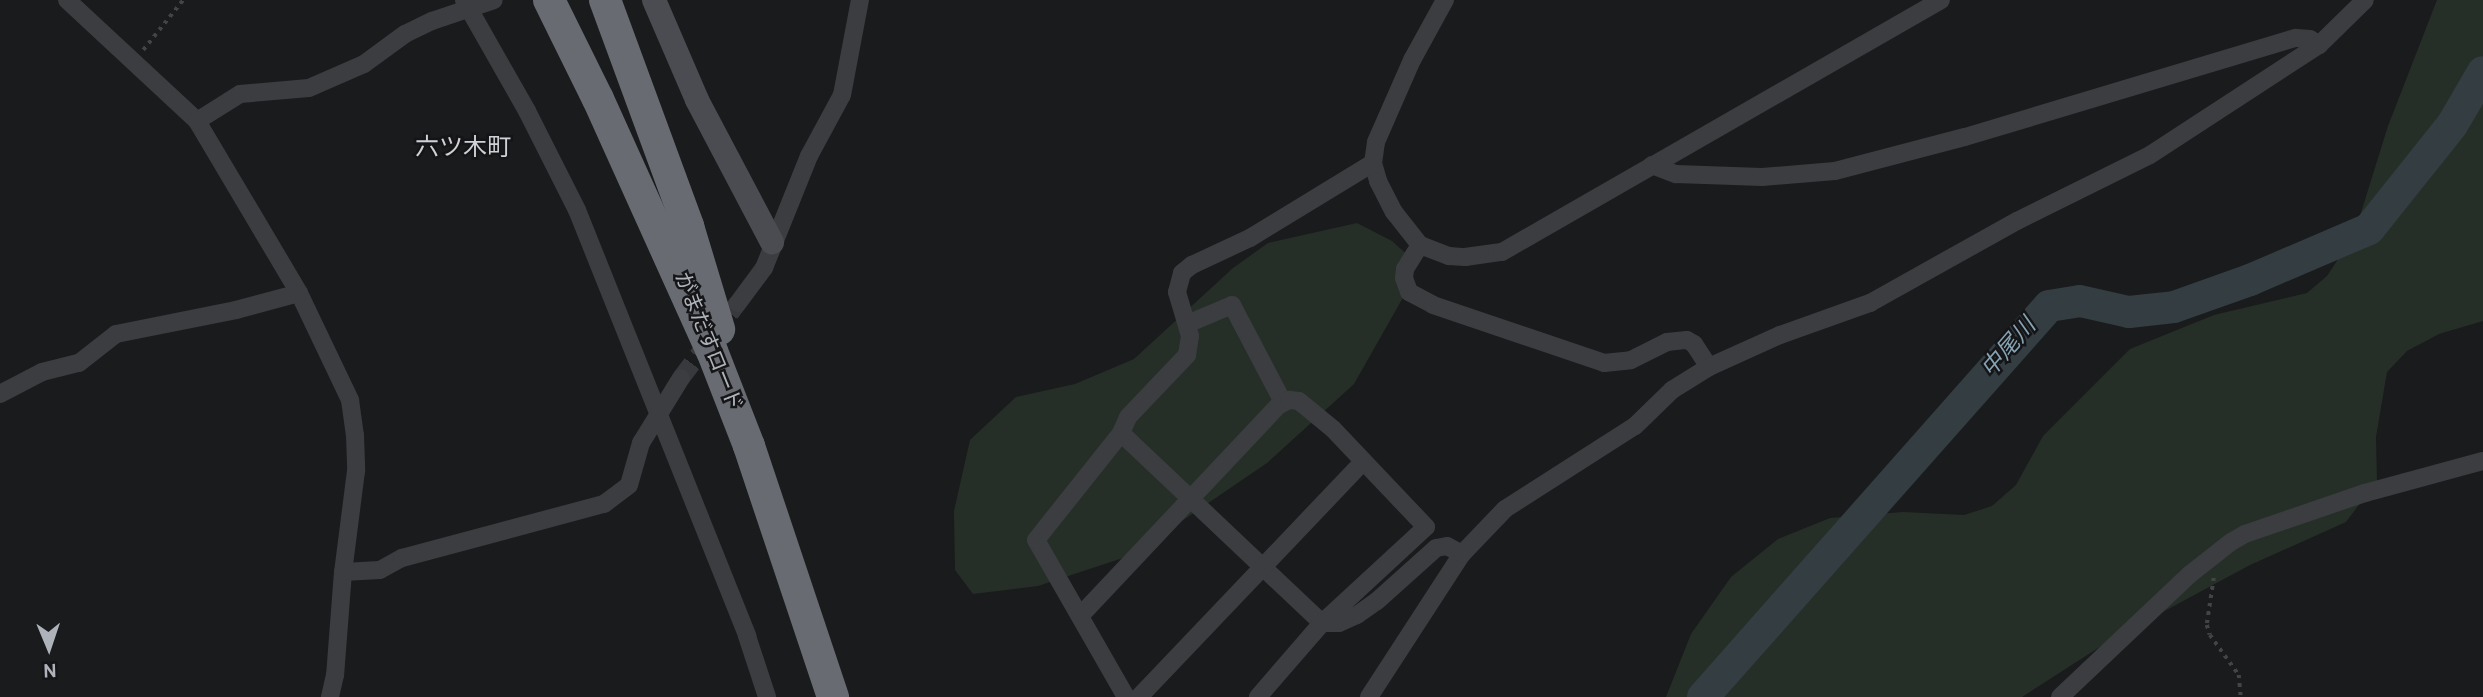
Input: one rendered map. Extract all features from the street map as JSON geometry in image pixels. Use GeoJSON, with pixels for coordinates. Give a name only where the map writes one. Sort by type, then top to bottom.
{"type":"FeatureCollection","features":[{"type":"Feature","properties":{"kind":"highway"},"geometry":{"type":"LineString","coordinates":[[534,0],[598,99]]}},
{"type":"Feature","properties":{"kind":"highway","name":"がまだすロード"},"geometry":{"type":"LineString","coordinates":[[549,0],[670,252],[749,446],[833,697]]}},
{"type":"Feature","properties":{"kind":"highway"},"geometry":{"type":"LineString","coordinates":[[605,0],[708,287],[749,446]]}},
{"type":"Feature","properties":{"kind":"street"},"geometry":{"type":"LineString","coordinates":[[67,0],[197,121],[299,293],[350,400],[356,471],[343,572],[335,675],[330,697]]}},
{"type":"Feature","properties":{"kind":"street"},"geometry":{"type":"LineString","coordinates":[[197,121],[240,94],[309,88],[364,64],[405,34],[432,21],[466,5],[494,0]]}},
{"type":"Feature","properties":{"kind":"street"},"geometry":{"type":"LineString","coordinates":[[654,0],[697,100],[772,242]]}},
{"type":"Feature","properties":{"kind":"street"},"geometry":{"type":"LineString","coordinates":[[738,303],[758,280],[809,156],[842,95],[860,0]]}},
{"type":"Feature","properties":{"kind":"street"},"geometry":{"type":"LineString","coordinates":[[1445,0],[1407,72],[1376,142],[1373,163],[1378,181],[1394,212],[1420,245],[1449,256],[1483,256],[1502,252],[1941,0]]}},
{"type":"Feature","properties":{"kind":"street"},"geometry":{"type":"LineString","coordinates":[[1369,697],[1462,554],[1506,509],[1635,426],[1672,390],[1709,367],[1780,335],[1870,303],[2017,221],[2150,155],[2319,45],[2365,0]]}},
{"type":"Feature","properties":{"kind":"street"},"geometry":{"type":"LineString","coordinates":[[466,5],[527,111],[577,209],[747,636],[767,697]]}},
{"type":"Feature","properties":{"kind":"street"},"geometry":{"type":"LineString","coordinates":[[1652,165],[1676,174],[1762,177],[1835,170],[1965,137],[2296,38],[2310,39],[2319,45]]}},
{"type":"Feature","properties":{"kind":"street"},"geometry":{"type":"LineString","coordinates":[[1126,697],[1036,540],[1121,433],[1128,417],[1187,355],[1190,347],[1187,324],[1177,292],[1182,273],[1192,265],[1250,238],[1373,163]]}},
{"type":"Feature","properties":{"kind":"street"},"geometry":{"type":"LineString","coordinates":[[1420,245],[1405,269],[1404,278],[1409,292],[1433,306],[1604,363],[1631,360],[1667,342],[1686,340],[1693,344],[1709,367]]}},
{"type":"Feature","properties":{"kind":"street"},"geometry":{"type":"LineString","coordinates":[[0,394],[42,372],[79,363],[116,334],[236,310],[299,293]]}},
{"type":"Feature","properties":{"kind":"street"},"geometry":{"type":"LineString","coordinates":[[1187,324],[1232,305],[1283,402]]}},
{"type":"Feature","properties":{"kind":"street"},"geometry":{"type":"LineString","coordinates":[[343,572],[380,570],[402,558],[604,504],[629,485],[640,443],[681,378]]}},
{"type":"Feature","properties":{"kind":"street"},"geometry":{"type":"LineString","coordinates":[[1080,616],[1283,402],[1299,401],[1333,429],[1426,527],[1322,623],[1258,697]]}},
{"type":"Feature","properties":{"kind":"street"},"geometry":{"type":"LineString","coordinates":[[1121,433],[1322,623],[1339,623],[1357,615],[1377,601],[1436,548],[1447,546],[1462,554]]}},
{"type":"Feature","properties":{"kind":"street"},"geometry":{"type":"LineString","coordinates":[[2060,697],[2216,552],[2245,534],[2365,493],[2483,461]]}},
{"type":"Feature","properties":{"kind":"street"},"geometry":{"type":"LineString","coordinates":[[1139,697],[1363,462]]}},
{"type":"Feature","properties":{"kind":"path"},"geometry":{"type":"LineString","coordinates":[[134,60],[183,0]]}},
{"type":"Feature","properties":{"kind":"path"},"geometry":{"type":"LineString","coordinates":[[2216,552],[2207,625],[2210,635],[2239,675],[2241,697]]}},
{"type":"Feature","properties":{"kind":"shaded area"},"geometry":{"type":"Polygon","coordinates":[[[2437,0],[2483,0],[2483,321],[2439,334],[2407,351],[2387,372],[2376,437],[2377,481],[2346,522],[2250,565],[2109,641],[2022,697],[1666,697],[1691,634],[1731,577],[1778,539],[1830,518],[1903,512],[1964,515],[1992,506],[2016,485],[2043,436],[2130,349],[2214,315],[2307,293],[2327,276],[2354,235],[2388,126],[2437,0]]]}},
{"type":"Feature","properties":{"kind":"shaded area"},"geometry":{"type":"Polygon","coordinates":[[[1357,223],[1392,241],[1411,258],[1405,294],[1354,384],[1267,463],[1132,555],[1038,586],[973,594],[955,570],[954,511],[970,440],[1016,397],[1075,384],[1134,359],[1233,268],[1268,243],[1357,223]]]}},
{"type":"Feature","properties":{"kind":"waterway","name":"中尾川"},"geometry":{"type":"LineString","coordinates":[[1703,697],[2049,306],[2080,301],[2129,312],[2174,307],[2250,280],[2369,229],[2452,125],[2483,72]]}},
{"type":"Feature","properties":{"kind":"tunnel"},"geometry":{"type":"LineString","coordinates":[[681,378],[738,303]]}},
{"type":"Feature","properties":{"kind":"district","name":"六ツ木町"},"geometry":{"type":"Point","coordinates":[463,150]}}]}
